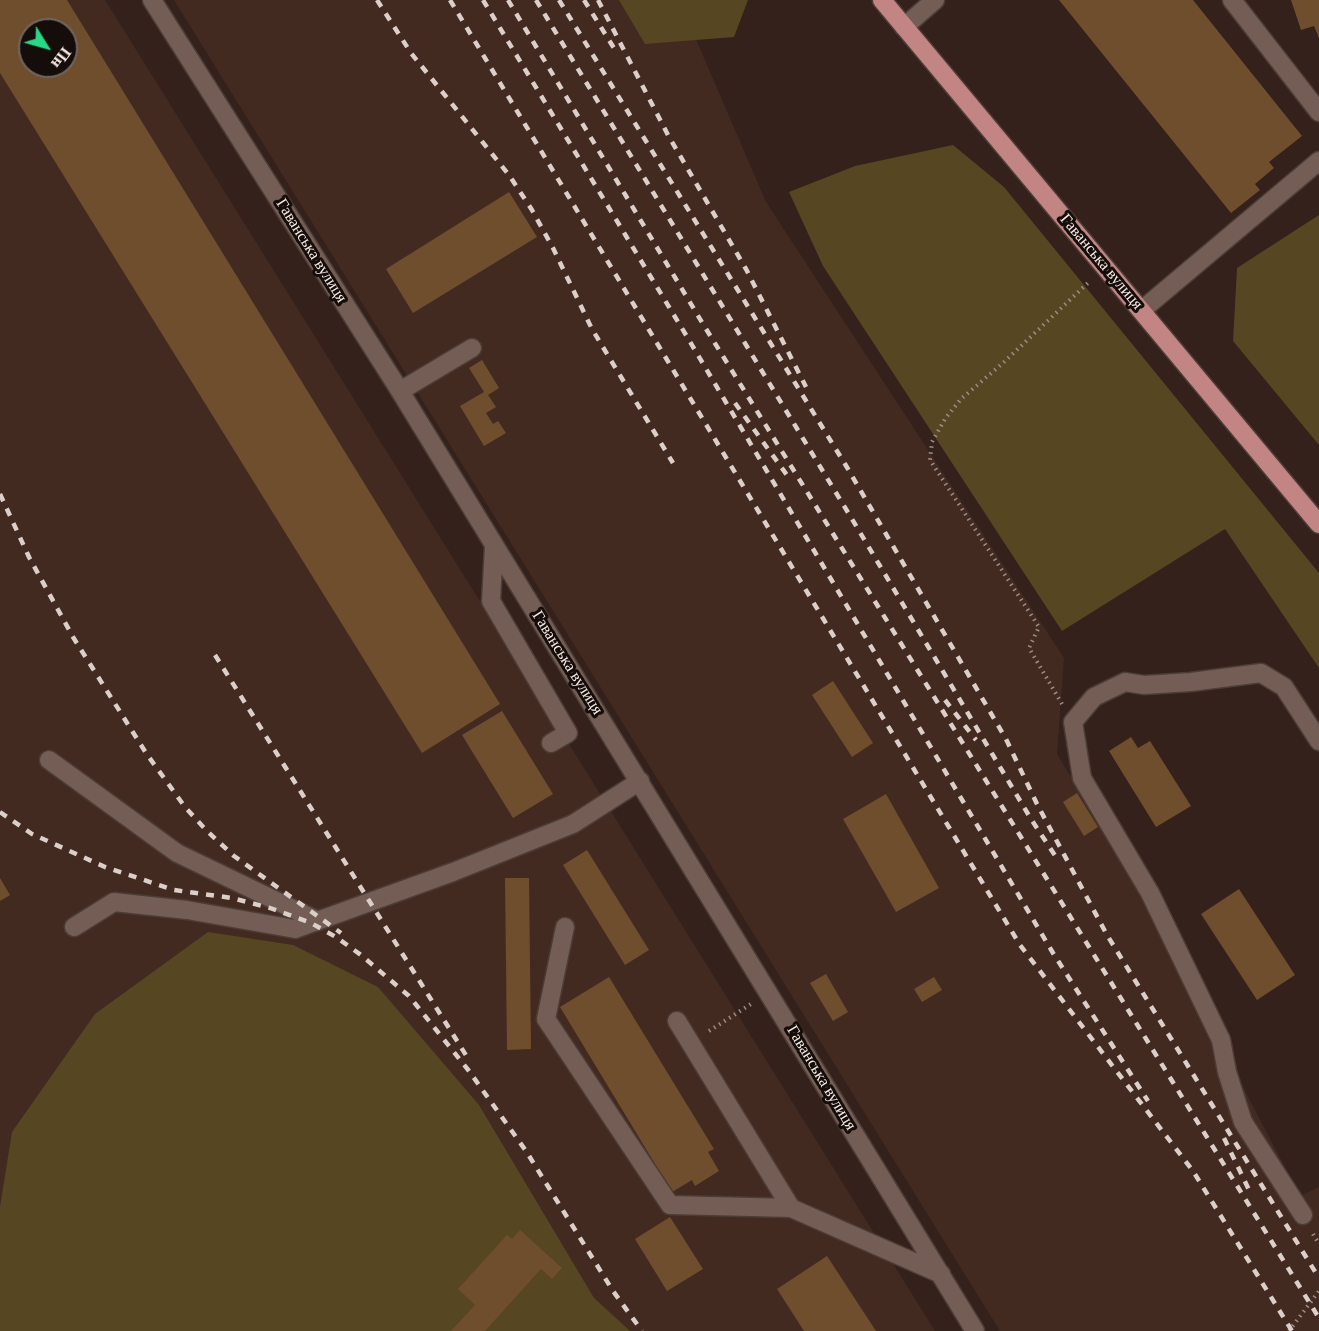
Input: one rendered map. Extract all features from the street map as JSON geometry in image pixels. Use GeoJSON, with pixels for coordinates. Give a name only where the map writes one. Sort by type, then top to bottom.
{"type":"FeatureCollection","features":[{"type":"Feature","properties":{"kind":"main road","name":"Гаванська вулиця"},"geometry":{"type":"LineString","coordinates":[[882,0],[1319,524]]}},
{"type":"Feature","properties":{"kind":"street","name":"Гаванська вулиця"},"geometry":{"type":"LineString","coordinates":[[152,0],[400,391],[975,1331]]}},
{"type":"Feature","properties":{"kind":"street"},"geometry":{"type":"LineString","coordinates":[[904,27],[936,0]]}},
{"type":"Feature","properties":{"kind":"street"},"geometry":{"type":"LineString","coordinates":[[1232,0],[1319,112]]}},
{"type":"Feature","properties":{"kind":"street"},"geometry":{"type":"LineString","coordinates":[[1142,310],[1319,162]]}},
{"type":"Feature","properties":{"kind":"street"},"geometry":{"type":"LineString","coordinates":[[400,391],[472,348]]}},
{"type":"Feature","properties":{"kind":"street"},"geometry":{"type":"LineString","coordinates":[[494,546],[491,601],[568,733],[551,743]]}},
{"type":"Feature","properties":{"kind":"street"},"geometry":{"type":"LineString","coordinates":[[1303,1215],[1243,1122],[1227,1072],[1221,1040],[1150,893],[1082,778],[1073,722],[1094,697],[1125,682],[1144,685],[1191,682],[1261,673],[1284,687],[1319,741]]}},
{"type":"Feature","properties":{"kind":"street"},"geometry":{"type":"LineString","coordinates":[[49,760],[177,853],[318,921]]}},
{"type":"Feature","properties":{"kind":"street"},"geometry":{"type":"LineString","coordinates":[[74,927],[114,902],[187,910],[295,929],[453,872],[573,824],[640,781]]}},
{"type":"Feature","properties":{"kind":"street"},"geometry":{"type":"LineString","coordinates":[[565,927],[546,1019],[670,1205],[791,1208],[941,1274]]}},
{"type":"Feature","properties":{"kind":"street"},"geometry":{"type":"LineString","coordinates":[[677,1021],[791,1208]]}},
{"type":"Feature","properties":{"kind":"path"},"geometry":{"type":"LineString","coordinates":[[1073,722],[1029,648],[1039,627],[930,460],[932,442],[945,419],[961,399],[1090,280]]}},
{"type":"Feature","properties":{"kind":"path"},"geometry":{"type":"LineString","coordinates":[[708,1031],[730,1017]]}},
{"type":"Feature","properties":{"kind":"path"},"geometry":{"type":"LineString","coordinates":[[1289,1331],[1319,1291]]}},
{"type":"Feature","properties":{"kind":"shaded area"},"geometry":{"type":"Polygon","coordinates":[[[0,0],[105,0],[935,1331],[0,1331],[0,0]]]}},
{"type":"Feature","properties":{"kind":"shaded area"},"geometry":{"type":"Polygon","coordinates":[[[174,0],[679,0],[766,202],[1064,658],[1057,754],[1144,898],[1300,1196],[1319,1187],[1319,1331],[1000,1331],[174,0]]]}},
{"type":"Feature","properties":{"kind":"shaded area"},"geometry":{"type":"Polygon","coordinates":[[[619,0],[748,0],[734,37],[645,44],[619,0]]]}},
{"type":"Feature","properties":{"kind":"shaded area"},"geometry":{"type":"Polygon","coordinates":[[[953,145],[1004,187],[1319,573],[1319,668],[1225,529],[1062,631],[823,266],[789,192],[855,166],[953,145]]]}},
{"type":"Feature","properties":{"kind":"shaded area"},"geometry":{"type":"Polygon","coordinates":[[[1319,215],[1319,445],[1233,341],[1237,268],[1319,215]]]}},
{"type":"Feature","properties":{"kind":"shaded area"},"geometry":{"type":"Polygon","coordinates":[[[208,932],[293,945],[378,987],[479,1105],[594,1298],[630,1331],[0,1331],[0,1207],[12,1132],[95,1014],[208,932]]]}},
{"type":"Feature","properties":{"kind":"building"},"geometry":{"type":"Polygon","coordinates":[[[0,0],[67,0],[500,704],[422,753],[0,73],[0,0]]]}},
{"type":"Feature","properties":{"kind":"building"},"geometry":{"type":"Polygon","coordinates":[[[1059,0],[1193,0],[1302,136],[1269,162],[1274,168],[1255,184],[1260,190],[1231,213],[1059,0]]]}},
{"type":"Feature","properties":{"kind":"building"},"geometry":{"type":"Polygon","coordinates":[[[1291,0],[1319,0],[1319,38],[1314,26],[1301,30],[1291,0]]]}},
{"type":"Feature","properties":{"kind":"building"},"geometry":{"type":"Polygon","coordinates":[[[509,192],[537,237],[413,313],[386,269],[509,192]]]}},
{"type":"Feature","properties":{"kind":"building"},"geometry":{"type":"Polygon","coordinates":[[[482,360],[499,388],[488,395],[496,407],[486,413],[493,424],[498,421],[506,433],[484,446],[460,406],[484,392],[469,368],[482,360]]]}},
{"type":"Feature","properties":{"kind":"building"},"geometry":{"type":"Polygon","coordinates":[[[833,681],[873,743],[852,757],[812,695],[833,681]]]}},
{"type":"Feature","properties":{"kind":"building"},"geometry":{"type":"Polygon","coordinates":[[[502,711],[553,794],[513,818],[462,735],[502,711]]]}},
{"type":"Feature","properties":{"kind":"building"},"geometry":{"type":"Polygon","coordinates":[[[1131,737],[1138,748],[1150,741],[1191,806],[1156,827],[1109,751],[1131,737]]]}},
{"type":"Feature","properties":{"kind":"building"},"geometry":{"type":"Polygon","coordinates":[[[1077,793],[1098,827],[1084,836],[1063,802],[1077,793]]]}},
{"type":"Feature","properties":{"kind":"building"},"geometry":{"type":"Polygon","coordinates":[[[886,794],[939,888],[896,912],[843,819],[886,794]]]}},
{"type":"Feature","properties":{"kind":"building"},"geometry":{"type":"Polygon","coordinates":[[[587,850],[649,950],[625,965],[563,865],[587,850]]]}},
{"type":"Feature","properties":{"kind":"building"},"geometry":{"type":"Polygon","coordinates":[[[0,878],[10,895],[0,901],[0,878]]]}},
{"type":"Feature","properties":{"kind":"building"},"geometry":{"type":"Polygon","coordinates":[[[505,878],[529,878],[531,1049],[507,1050],[505,878]]]}},
{"type":"Feature","properties":{"kind":"building"},"geometry":{"type":"Polygon","coordinates":[[[1239,889],[1295,975],[1257,1000],[1201,914],[1239,889]]]}},
{"type":"Feature","properties":{"kind":"building"},"geometry":{"type":"Polygon","coordinates":[[[826,974],[848,1012],[833,1021],[810,983],[826,974]]]}},
{"type":"Feature","properties":{"kind":"building"},"geometry":{"type":"Polygon","coordinates":[[[609,977],[714,1149],[708,1152],[719,1171],[695,1186],[692,1180],[672,1192],[560,1007],[609,977]]]}},
{"type":"Feature","properties":{"kind":"building"},"geometry":{"type":"Polygon","coordinates":[[[934,977],[942,990],[922,1002],[914,989],[934,977]]]}},
{"type":"Feature","properties":{"kind":"building"},"geometry":{"type":"Polygon","coordinates":[[[670,1217],[703,1269],[667,1291],[635,1239],[670,1217]]]}},
{"type":"Feature","properties":{"kind":"building"},"geometry":{"type":"Polygon","coordinates":[[[520,1230],[562,1268],[552,1279],[541,1269],[485,1331],[451,1331],[475,1305],[458,1289],[507,1235],[512,1239],[520,1230]]]}},
{"type":"Feature","properties":{"kind":"building"},"geometry":{"type":"Polygon","coordinates":[[[827,1256],[876,1331],[804,1331],[777,1289],[827,1256]]]}},
{"type":"Feature","properties":{"kind":"railway"},"geometry":{"type":"LineString","coordinates":[[377,0],[411,53],[509,175],[532,210],[592,329],[673,463]]}},
{"type":"Feature","properties":{"kind":"railway"},"geometry":{"type":"LineString","coordinates":[[450,0],[1020,945],[1193,1171],[1292,1331]]}},
{"type":"Feature","properties":{"kind":"railway"},"geometry":{"type":"LineString","coordinates":[[483,0],[686,335],[1053,953],[1148,1101]]}},
{"type":"Feature","properties":{"kind":"railway"},"geometry":{"type":"LineString","coordinates":[[508,0],[703,324],[1319,1318]]}},
{"type":"Feature","properties":{"kind":"railway"},"geometry":{"type":"LineString","coordinates":[[536,0],[852,519],[1031,819],[1058,860]]}},
{"type":"Feature","properties":{"kind":"railway"},"geometry":{"type":"LineString","coordinates":[[559,0],[845,464],[1006,739],[1037,804],[1107,935],[1319,1278]]}},
{"type":"Feature","properties":{"kind":"railway"},"geometry":{"type":"LineString","coordinates":[[584,0],[617,53]]}},
{"type":"Feature","properties":{"kind":"railway"},"geometry":{"type":"LineString","coordinates":[[598,0],[668,135],[746,269],[806,387]]}},
{"type":"Feature","properties":{"kind":"railway"},"geometry":{"type":"LineString","coordinates":[[735,403],[789,478]]}},
{"type":"Feature","properties":{"kind":"railway"},"geometry":{"type":"LineString","coordinates":[[0,494],[29,557],[73,637],[146,753],[185,807],[234,856],[341,933]]}},
{"type":"Feature","properties":{"kind":"railway"},"geometry":{"type":"LineString","coordinates":[[215,655],[469,1060]]}},
{"type":"Feature","properties":{"kind":"railway"},"geometry":{"type":"LineString","coordinates":[[945,700],[976,740]]}},
{"type":"Feature","properties":{"kind":"railway"},"geometry":{"type":"LineString","coordinates":[[0,812],[32,834],[105,867],[174,890],[232,898],[270,908],[311,923],[361,955],[409,996],[469,1071],[526,1151],[613,1291],[642,1331]]}},
{"type":"Feature","properties":{"kind":"railway"},"geometry":{"type":"LineString","coordinates":[[1224,1138],[1251,1194]]}}]}
